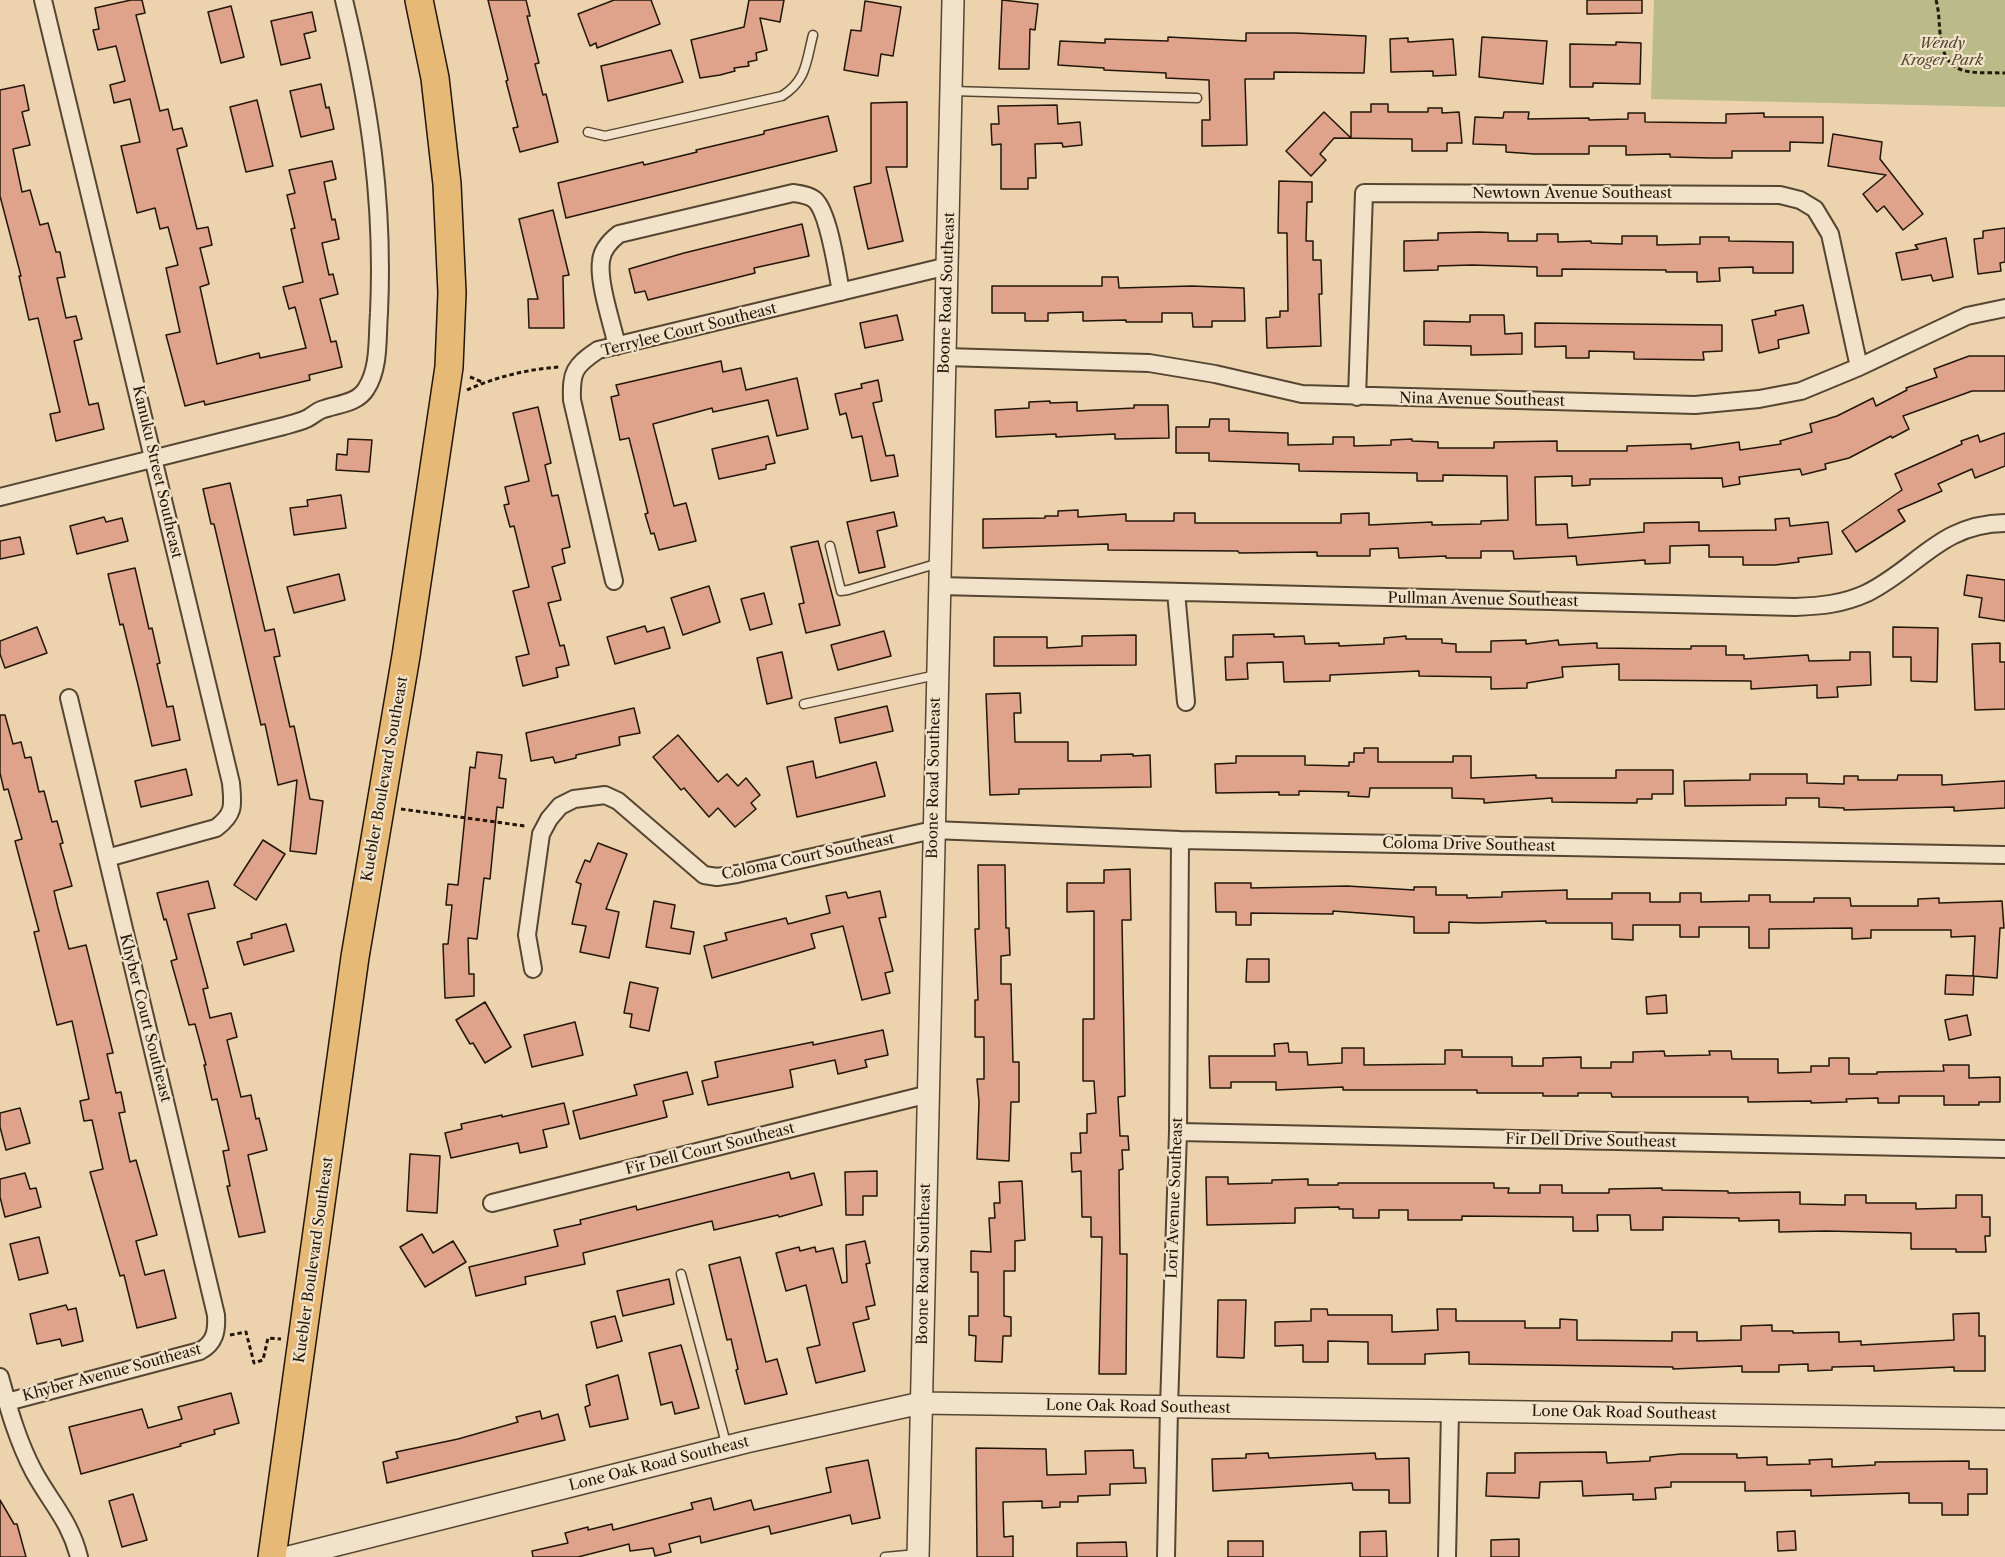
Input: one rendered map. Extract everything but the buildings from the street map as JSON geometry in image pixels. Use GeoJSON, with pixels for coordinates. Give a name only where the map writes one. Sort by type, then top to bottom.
{"type":"FeatureCollection","features":[{"type":"Feature","properties":{"kind":"main road","name":"Kuebler Boulevard Southeast"},"geometry":{"type":"LineString","coordinates":[[272,1557],[355,957],[411,622],[449,367],[452,293],[447,184],[435,78],[419,0]]}},
{"type":"Feature","properties":{"kind":"street","name":"Kanuku Street Southeast"},"geometry":{"type":"LineString","coordinates":[[43,0],[231,783],[233,805],[227,820],[216,828],[106,858]]}},
{"type":"Feature","properties":{"kind":"street"},"geometry":{"type":"LineString","coordinates":[[0,497],[284,426],[353,400],[366,391],[373,373],[377,348],[380,229],[376,167],[369,114],[344,0]]}},
{"type":"Feature","properties":{"kind":"street","name":"Boone Road Southeast"},"geometry":{"type":"LineString","coordinates":[[918,1555],[953,0]]}},
{"type":"Feature","properties":{"kind":"street"},"geometry":{"type":"LineString","coordinates":[[617,346],[601,278],[601,261],[610,240],[619,234],[792,193],[805,195],[814,200],[824,212],[841,292]]}},
{"type":"Feature","properties":{"kind":"street","name":"Newtown Avenue Southeast"},"geometry":{"type":"LineString","coordinates":[[1357,397],[1364,193],[1780,195],[1800,200],[1815,209],[1830,234],[1859,367]]}},
{"type":"Feature","properties":{"kind":"street","name":"Terrylee Court Southeast"},"geometry":{"type":"LineString","coordinates":[[574,372],[598,350],[948,266]]}},
{"type":"Feature","properties":{"kind":"street","name":"Nina Avenue Southeast"},"geometry":{"type":"LineString","coordinates":[[945,357],[1149,363],[1215,374],[1302,394],[1725,404],[1801,391],[1859,367],[1967,316],[2005,308]]}},
{"type":"Feature","properties":{"kind":"street"},"geometry":{"type":"LineString","coordinates":[[574,372],[572,400],[614,580]]}},
{"type":"Feature","properties":{"kind":"street","name":"Pullman Avenue Southeast"},"geometry":{"type":"LineString","coordinates":[[939,586],[1824,606],[1843,603],[1868,592],[1954,533],[1978,525],[2005,523]]}},
{"type":"Feature","properties":{"kind":"street"},"geometry":{"type":"LineString","coordinates":[[1176,592],[1186,702]]}},
{"type":"Feature","properties":{"kind":"street","name":"Khyber Court Southeast"},"geometry":{"type":"LineString","coordinates":[[69,698],[216,1315],[217,1328],[214,1338]]}},
{"type":"Feature","properties":{"kind":"street","name":"Coloma Court Southeast"},"geometry":{"type":"LineString","coordinates":[[533,969],[527,935],[541,834],[560,806],[574,799],[605,795],[618,801],[704,875],[717,877],[933,830]]}},
{"type":"Feature","properties":{"kind":"street","name":"Coloma Drive Southeast"},"geometry":{"type":"LineString","coordinates":[[933,830],[1180,840],[2005,855]]}},
{"type":"Feature","properties":{"kind":"street","name":"Lori Avenue Southeast"},"geometry":{"type":"LineString","coordinates":[[1166,1557],[1178,1132],[1180,840]]}},
{"type":"Feature","properties":{"kind":"street","name":"Fir Dell Court Southeast"},"geometry":{"type":"LineString","coordinates":[[492,1203],[929,1094]]}},
{"type":"Feature","properties":{"kind":"street","name":"Fir Dell Drive Southeast"},"geometry":{"type":"LineString","coordinates":[[1178,1132],[2005,1149]]}},
{"type":"Feature","properties":{"kind":"street","name":"Khyber Avenue Southeast"},"geometry":{"type":"LineString","coordinates":[[7,1402],[200,1351],[208,1347],[214,1338]]}},
{"type":"Feature","properties":{"kind":"street"},"geometry":{"type":"LineString","coordinates":[[0,1377],[23,1450],[69,1527],[79,1557]]}},
{"type":"Feature","properties":{"kind":"street","name":"Lone Oak Road Southeast"},"geometry":{"type":"LineString","coordinates":[[289,1557],[727,1447],[921,1403],[2005,1419]]}},
{"type":"Feature","properties":{"kind":"street"},"geometry":{"type":"LineString","coordinates":[[1447,1557],[1450,1411]]}},
{"type":"Feature","properties":{"kind":"lane"},"geometry":{"type":"LineString","coordinates":[[588,132],[605,136],[782,96],[794,88],[802,76],[813,34]]}},
{"type":"Feature","properties":{"kind":"lane"},"geometry":{"type":"LineString","coordinates":[[952,91],[1197,98]]}},
{"type":"Feature","properties":{"kind":"lane"},"geometry":{"type":"LineString","coordinates":[[830,546],[841,591],[939,563]]}},
{"type":"Feature","properties":{"kind":"lane"},"geometry":{"type":"LineString","coordinates":[[804,704],[937,675]]}},
{"type":"Feature","properties":{"kind":"lane"},"geometry":{"type":"LineString","coordinates":[[681,1274],[727,1447]]}},
{"type":"Feature","properties":{"kind":"lane"},"geometry":{"type":"LineString","coordinates":[[885,1557],[918,1555]]}},
{"type":"Feature","properties":{"kind":"path"},"geometry":{"type":"LineString","coordinates":[[1936,0],[1942,50],[1947,60],[1965,72],[2005,74]]}},
{"type":"Feature","properties":{"kind":"path"},"geometry":{"type":"LineString","coordinates":[[482,382],[557,367],[574,372]]}},
{"type":"Feature","properties":{"kind":"path"},"geometry":{"type":"LineString","coordinates":[[380,805],[522,825],[545,826]]}},
{"type":"Feature","properties":{"kind":"path"},"geometry":{"type":"LineString","coordinates":[[214,1338],[246,1332],[254,1363],[263,1360],[268,1338],[303,1340]]}},
{"type":"Feature","properties":{"kind":"green space","name":"Wendy Kroger Park"},"geometry":{"type":"Polygon","coordinates":[[[1654,0],[2005,0],[2005,107],[1651,99],[1654,0]]]}}]}
